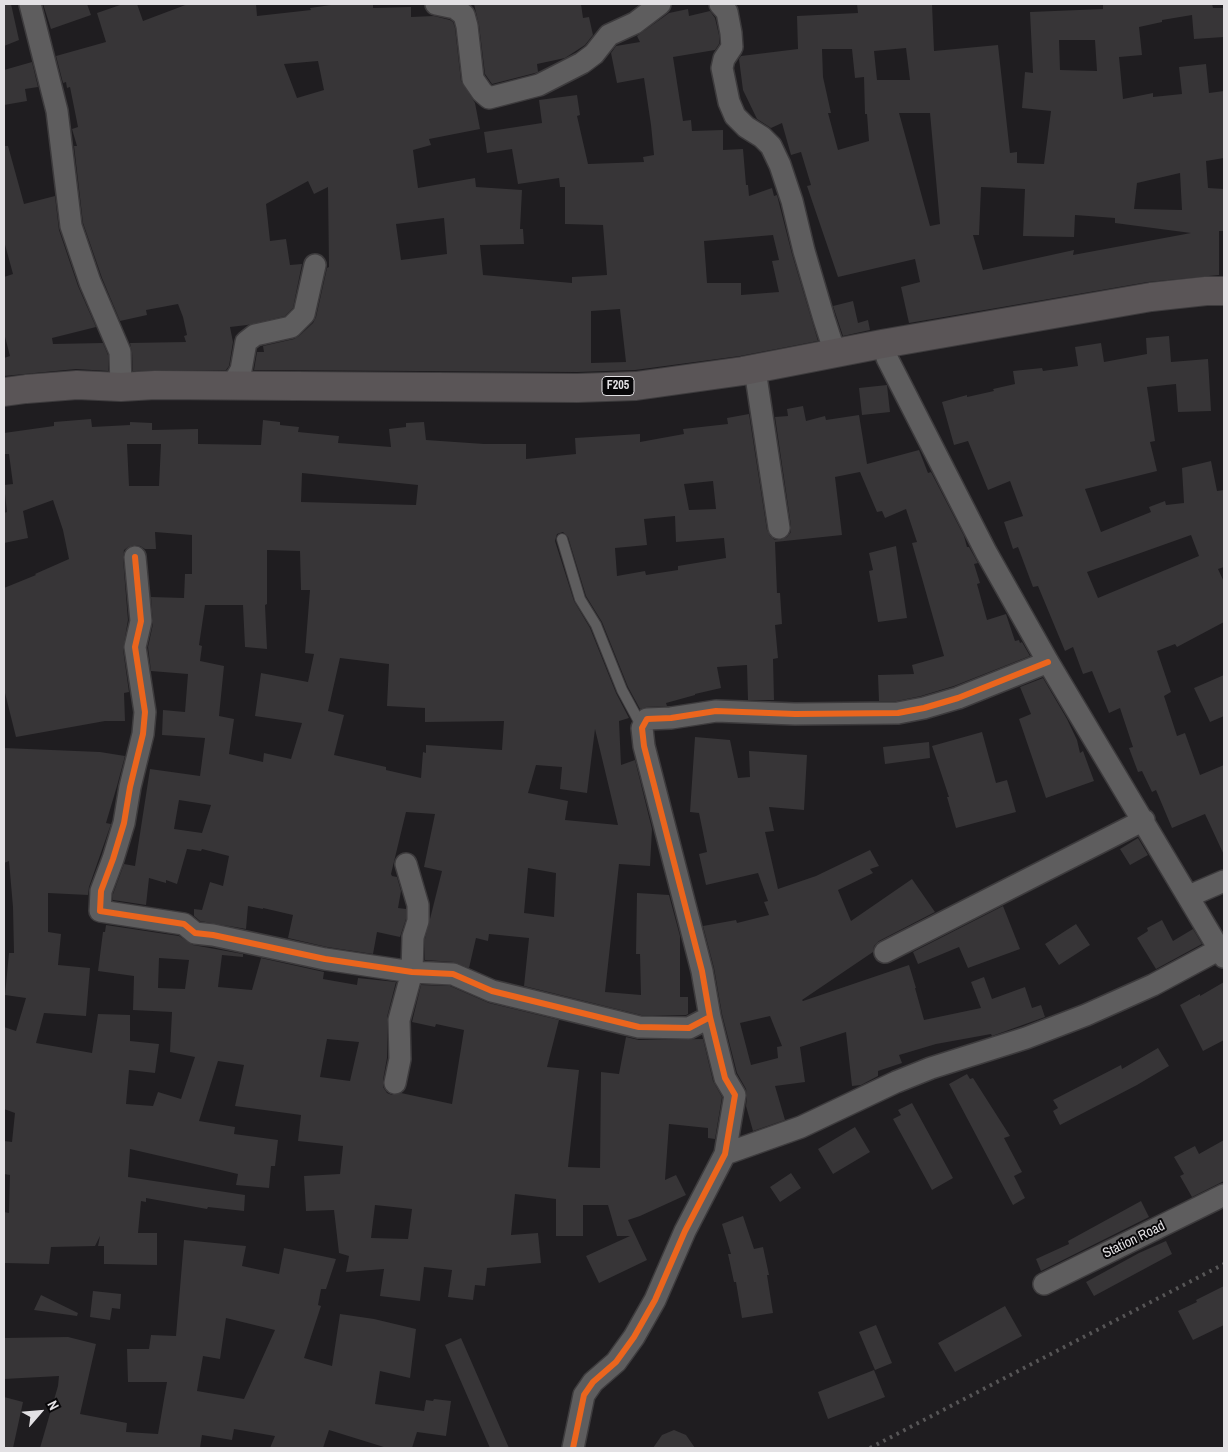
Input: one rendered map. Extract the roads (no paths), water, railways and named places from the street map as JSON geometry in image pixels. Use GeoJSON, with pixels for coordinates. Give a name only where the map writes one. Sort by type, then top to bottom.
{"type":"FeatureCollection","features":[{"type":"Feature","properties":{"kind":"main road","name":"F205"},"geometry":{"type":"LineString","coordinates":[[4,392],[26,388],[77,385],[121,387],[232,385],[568,388],[636,386],[743,371],[1151,297],[1224,291]]}},
{"type":"Feature","properties":{"kind":"main road","name":"F205"},"geometry":{"type":"LineString","coordinates":[[4,406],[53,400],[118,397],[551,404],[632,400],[757,382],[1161,311],[1224,306]]}},
{"type":"Feature","properties":{"kind":"street"},"geometry":{"type":"LineString","coordinates":[[30,4],[57,111],[71,226],[90,282],[120,352],[121,387]]}},
{"type":"Feature","properties":{"kind":"street"},"geometry":{"type":"LineString","coordinates":[[436,4],[455,8],[464,15],[473,78],[482,92],[489,98],[539,86],[582,63],[594,54],[609,35],[635,23],[660,4]]}},
{"type":"Feature","properties":{"kind":"street"},"geometry":{"type":"LineString","coordinates":[[720,4],[727,12],[731,32],[732,47],[724,59],[722,68],[729,102],[735,116],[771,146],[780,165],[835,353]]}},
{"type":"Feature","properties":{"kind":"street"},"geometry":{"type":"LineString","coordinates":[[232,385],[241,370],[246,342],[254,335],[291,327],[304,314],[315,265]]}},
{"type":"Feature","properties":{"kind":"street"},"geometry":{"type":"LineString","coordinates":[[725,1154],[801,1127],[896,1082],[931,1068],[1026,1038],[1086,1015],[1222,953],[1048,662],[986,552],[887,358]]}},
{"type":"Feature","properties":{"kind":"street"},"geometry":{"type":"LineString","coordinates":[[757,382],[779,528]]}},
{"type":"Feature","properties":{"kind":"street"},"geometry":{"type":"LineString","coordinates":[[135,557],[141,621],[135,647],[145,712],[143,734],[130,787],[124,823],[101,891],[100,911],[184,924],[195,933],[213,935],[326,959],[412,972],[453,974],[492,991],[639,1027],[689,1028],[710,1017]]}},
{"type":"Feature","properties":{"kind":"street"},"geometry":{"type":"LineString","coordinates":[[573,1448],[584,1395],[593,1382],[616,1362],[634,1337],[656,1300],[684,1231],[725,1154],[735,1095],[725,1078],[710,1017],[702,971],[644,746],[642,728],[647,719],[671,718],[716,711],[796,714],[898,713],[958,698],[1048,662]]}},
{"type":"Feature","properties":{"kind":"street"},"geometry":{"type":"LineString","coordinates":[[885,952],[1144,820]]}},
{"type":"Feature","properties":{"kind":"street"},"geometry":{"type":"LineString","coordinates":[[395,1083],[400,1059],[399,1020],[412,972],[413,937],[418,921],[418,906],[406,864]]}},
{"type":"Feature","properties":{"kind":"street"},"geometry":{"type":"LineString","coordinates":[[1189,896],[1224,881]]}},
{"type":"Feature","properties":{"kind":"street","name":"Station Road"},"geometry":{"type":"LineString","coordinates":[[1044,1284],[1224,1195]]}},
{"type":"Feature","properties":{"kind":"lane"},"geometry":{"type":"LineString","coordinates":[[562,539],[580,599],[596,625],[622,690],[642,728]]}},
{"type":"Feature","properties":{"kind":"railway"},"geometry":{"type":"LineString","coordinates":[[870,1448],[1224,1264]]}}]}
